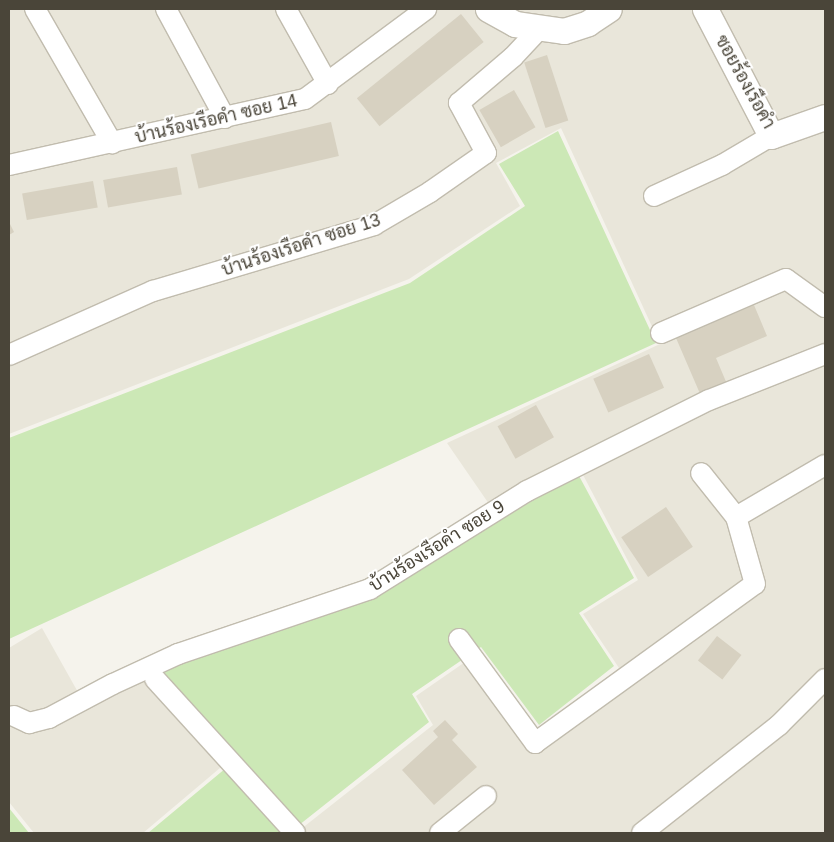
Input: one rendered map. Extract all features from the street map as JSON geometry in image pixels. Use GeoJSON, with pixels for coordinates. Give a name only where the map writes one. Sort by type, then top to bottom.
{"type":"FeatureCollection","features":[{"type":"Feature","properties":{"kind":"street"},"geometry":{"type":"LineString","coordinates":[[36,9],[112,143]]}},
{"type":"Feature","properties":{"kind":"street"},"geometry":{"type":"LineString","coordinates":[[166,9],[225,118]]}},
{"type":"Feature","properties":{"kind":"street"},"geometry":{"type":"LineString","coordinates":[[286,9],[328,84]]}},
{"type":"Feature","properties":{"kind":"street","name":"บ้านร้องเรือคำ ซอย 14"},"geometry":{"type":"LineString","coordinates":[[9,165],[225,118],[305,98],[328,84],[426,9]]}},
{"type":"Feature","properties":{"kind":"street"},"geometry":{"type":"LineString","coordinates":[[488,9],[515,24],[539,29],[564,31],[588,23],[609,9]]}},
{"type":"Feature","properties":{"kind":"street","name":"ซอยร้องเรือคำ"},"geometry":{"type":"LineString","coordinates":[[705,9],[771,136],[825,117]]}},
{"type":"Feature","properties":{"kind":"street","name":"บ้านร้องเรือคำ ซอย 13"},"geometry":{"type":"LineString","coordinates":[[9,355],[153,291],[374,225],[430,192],[486,153],[459,103],[513,58],[539,29]]}},
{"type":"Feature","properties":{"kind":"street"},"geometry":{"type":"LineString","coordinates":[[654,196],[722,165],[771,136]]}},
{"type":"Feature","properties":{"kind":"street"},"geometry":{"type":"LineString","coordinates":[[661,333],[786,279],[825,307]]}},
{"type":"Feature","properties":{"kind":"street","name":"บ้านร้องเรือคำ ซอย 9"},"geometry":{"type":"LineString","coordinates":[[14,716],[29,723],[49,718],[112,684],[178,654],[370,589],[527,491],[709,400],[825,354]]}},
{"type":"Feature","properties":{"kind":"street"},"geometry":{"type":"LineString","coordinates":[[736,517],[825,465]]}},
{"type":"Feature","properties":{"kind":"street"},"geometry":{"type":"LineString","coordinates":[[459,639],[536,742],[755,584],[736,517],[701,473]]}},
{"type":"Feature","properties":{"kind":"street"},"geometry":{"type":"LineString","coordinates":[[155,679],[295,833]]}},
{"type":"Feature","properties":{"kind":"street"},"geometry":{"type":"LineString","coordinates":[[642,833],[779,725],[825,679]]}},
{"type":"Feature","properties":{"kind":"street"},"geometry":{"type":"LineString","coordinates":[[440,833],[486,796]]}},
{"type":"Feature","properties":{"kind":"shaded area"},"geometry":{"type":"Polygon","coordinates":[[[9,9],[825,9],[825,833],[296,833],[433,725],[416,696],[481,651],[539,731],[619,668],[583,614],[638,580],[581,471],[498,517],[447,443],[660,344],[561,128],[496,163],[520,206],[409,279],[9,434],[9,9]]]}},
{"type":"Feature","properties":{"kind":"shaded area"},"geometry":{"type":"Polygon","coordinates":[[[42,628],[79,694],[145,657],[233,757],[143,833],[34,833],[9,802],[9,648],[42,628]]]}},
{"type":"Feature","properties":{"kind":"green space"},"geometry":{"type":"Polygon","coordinates":[[[558,131],[656,343],[9,639],[9,438],[410,283],[525,206],[499,164],[558,131]]]}},
{"type":"Feature","properties":{"kind":"green space"},"geometry":{"type":"Polygon","coordinates":[[[578,474],[634,578],[579,613],[614,666],[539,725],[481,647],[412,694],[429,722],[289,833],[148,833],[238,758],[162,670],[367,598],[578,474]]]}},
{"type":"Feature","properties":{"kind":"green space"},"geometry":{"type":"Polygon","coordinates":[[[9,808],[29,833],[9,833],[9,808]]]}},
{"type":"Feature","properties":{"kind":"building"},"geometry":{"type":"Polygon","coordinates":[[[461,14],[484,42],[380,126],[357,98],[461,14]]]}},
{"type":"Feature","properties":{"kind":"building"},"geometry":{"type":"Polygon","coordinates":[[[547,55],[568,121],[545,128],[524,62],[547,55]]]}},
{"type":"Feature","properties":{"kind":"building"},"geometry":{"type":"Polygon","coordinates":[[[514,90],[536,127],[501,147],[479,110],[514,90]]]}},
{"type":"Feature","properties":{"kind":"building"},"geometry":{"type":"Polygon","coordinates":[[[331,122],[339,156],[199,188],[191,154],[331,122]]]}},
{"type":"Feature","properties":{"kind":"building"},"geometry":{"type":"Polygon","coordinates":[[[177,167],[182,195],[108,208],[103,180],[177,167]]]}},
{"type":"Feature","properties":{"kind":"building"},"geometry":{"type":"Polygon","coordinates":[[[93,181],[98,208],[27,220],[22,194],[93,181]]]}},
{"type":"Feature","properties":{"kind":"building"},"geometry":{"type":"Polygon","coordinates":[[[9,222],[14,232],[9,235],[9,222]]]}},
{"type":"Feature","properties":{"kind":"building"},"geometry":{"type":"Polygon","coordinates":[[[754,305],[767,336],[716,358],[727,384],[701,396],[676,338],[754,305]]]}},
{"type":"Feature","properties":{"kind":"building"},"geometry":{"type":"Polygon","coordinates":[[[649,354],[664,388],[608,413],[593,379],[649,354]]]}},
{"type":"Feature","properties":{"kind":"building"},"geometry":{"type":"Polygon","coordinates":[[[536,405],[554,437],[515,459],[498,426],[536,405]]]}},
{"type":"Feature","properties":{"kind":"building"},"geometry":{"type":"Polygon","coordinates":[[[666,507],[693,547],[648,577],[621,537],[666,507]]]}},
{"type":"Feature","properties":{"kind":"building"},"geometry":{"type":"Polygon","coordinates":[[[717,636],[741,655],[722,680],[698,660],[717,636]]]}},
{"type":"Feature","properties":{"kind":"building"},"geometry":{"type":"Polygon","coordinates":[[[445,720],[458,734],[452,740],[477,767],[434,805],[402,770],[438,737],[433,731],[445,720]]]}}]}
